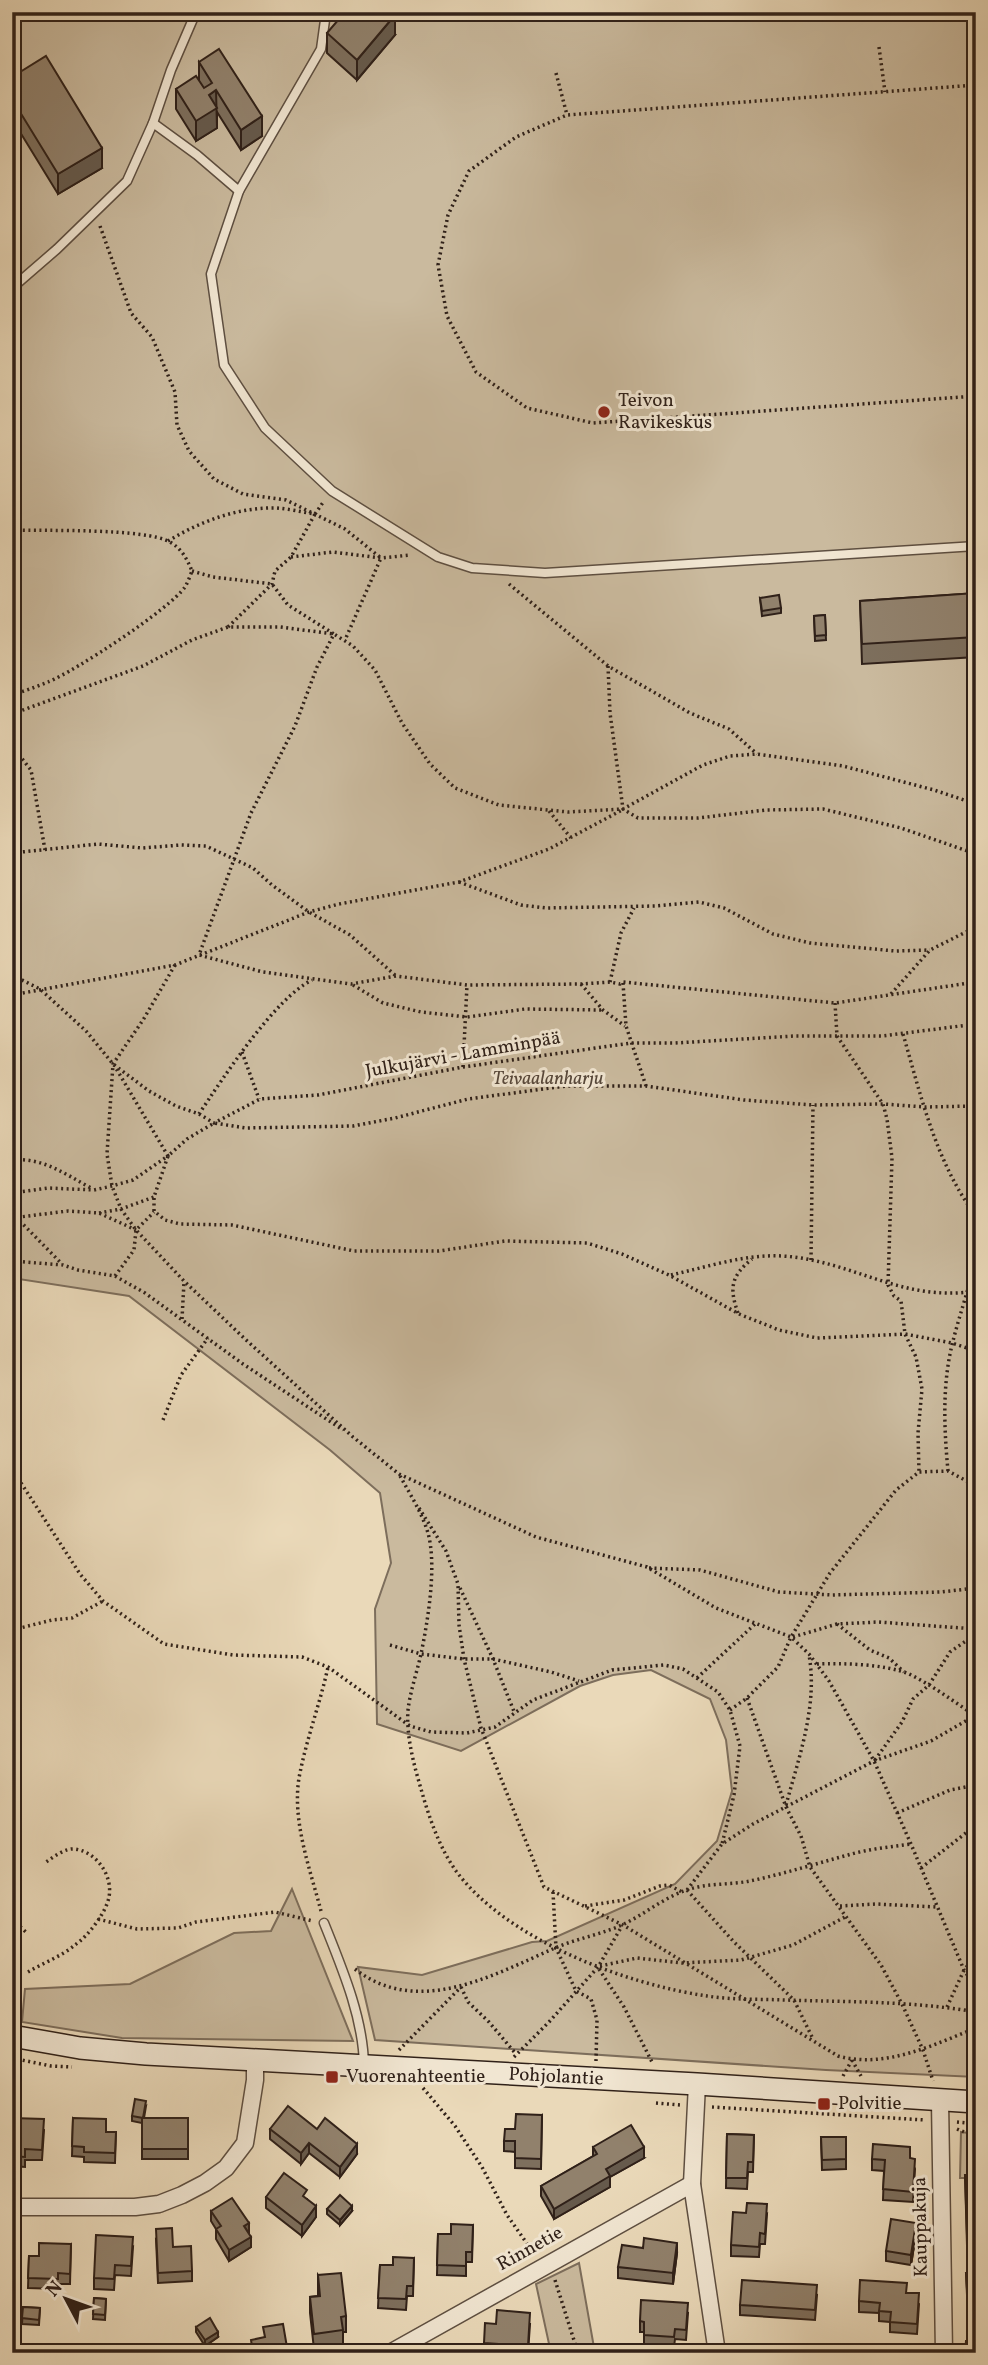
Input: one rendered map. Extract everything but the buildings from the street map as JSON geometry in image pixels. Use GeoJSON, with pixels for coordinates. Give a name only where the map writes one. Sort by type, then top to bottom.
{"type":"FeatureCollection","features":[{"type":"Feature","properties":{"kind":"main road","name":"Pohjolantie"},"geometry":{"type":"LineString","coordinates":[[12,2036],[80,2048],[255,2061],[697,2084],[937,2093],[976,2102]]}},
{"type":"Feature","properties":{"kind":"street"},"geometry":{"type":"LineString","coordinates":[[12,2207],[135,2207],[159,2204],[205,2183],[226,2168],[245,2143],[255,2080],[255,2061]]}},
{"type":"Feature","properties":{"kind":"street"},"geometry":{"type":"LineString","coordinates":[[697,2084],[692,2184],[717,2353]]}},
{"type":"Feature","properties":{"kind":"street","name":"Kauppakuja"},"geometry":{"type":"LineString","coordinates":[[937,2093],[944,2353]]}},
{"type":"Feature","properties":{"kind":"street","name":"Rinnetie"},"geometry":{"type":"LineString","coordinates":[[390,2353],[692,2184]]}},
{"type":"Feature","properties":{"kind":"lane"},"geometry":{"type":"LineString","coordinates":[[12,288],[127,181],[153,123],[171,69],[196,12]]}},
{"type":"Feature","properties":{"kind":"lane"},"geometry":{"type":"LineString","coordinates":[[317,12],[325,20],[321,49],[239,191],[211,274],[225,365],[265,428],[332,491],[438,557],[472,568],[545,573],[976,546]]}},
{"type":"Feature","properties":{"kind":"lane"},"geometry":{"type":"LineString","coordinates":[[153,123],[197,155],[239,191]]}},
{"type":"Feature","properties":{"kind":"lane"},"geometry":{"type":"LineString","coordinates":[[324,1923],[374,2066]]}},
{"type":"Feature","properties":{"kind":"path"},"geometry":{"type":"LineString","coordinates":[[879,47],[885,92]]}},
{"type":"Feature","properties":{"kind":"path"},"geometry":{"type":"LineString","coordinates":[[556,73],[567,114]]}},
{"type":"Feature","properties":{"kind":"path"},"geometry":{"type":"LineString","coordinates":[[976,85],[567,114],[516,137],[469,171],[448,215],[438,265],[447,316],[476,372],[527,408],[593,423],[976,397]]}},
{"type":"Feature","properties":{"kind":"path"},"geometry":{"type":"LineString","coordinates":[[95,212],[131,313],[152,337],[175,392],[177,425],[189,451],[214,479],[243,494],[286,500],[345,529],[381,558]]}},
{"type":"Feature","properties":{"kind":"path"},"geometry":{"type":"LineString","coordinates":[[228,627],[272,584],[275,571],[291,557],[315,514],[332,491]]}},
{"type":"Feature","properties":{"kind":"path"},"geometry":{"type":"LineString","coordinates":[[168,541],[194,525],[232,513],[277,508],[315,514]]}},
{"type":"Feature","properties":{"kind":"path"},"geometry":{"type":"LineString","coordinates":[[12,530],[133,534],[168,541],[185,554],[192,572],[185,587],[163,607],[124,635],[67,673],[12,695]]}},
{"type":"Feature","properties":{"kind":"path"},"geometry":{"type":"LineString","coordinates":[[291,557],[333,552],[381,558],[408,555],[438,557]]}},
{"type":"Feature","properties":{"kind":"path"},"geometry":{"type":"LineString","coordinates":[[345,640],[381,558]]}},
{"type":"Feature","properties":{"kind":"path"},"geometry":{"type":"LineString","coordinates":[[192,572],[272,584],[288,605],[345,640],[375,670],[402,723],[430,764],[455,788],[499,805],[549,810],[624,809],[638,818],[698,818],[766,810],[823,809],[901,828],[976,854]]}},
{"type":"Feature","properties":{"kind":"path"},"geometry":{"type":"LineString","coordinates":[[503,579],[608,666],[690,713],[729,729],[757,754]]}},
{"type":"Feature","properties":{"kind":"path"},"geometry":{"type":"LineString","coordinates":[[12,714],[143,666],[192,640],[228,627],[280,627],[334,634]]}},
{"type":"Feature","properties":{"kind":"path"},"geometry":{"type":"LineString","coordinates":[[199,955],[251,813],[295,726],[317,667],[334,634]]}},
{"type":"Feature","properties":{"kind":"path"},"geometry":{"type":"LineString","coordinates":[[608,666],[610,713],[624,809]]}},
{"type":"Feature","properties":{"kind":"path"},"geometry":{"type":"LineString","coordinates":[[12,746],[31,770],[45,850]]}},
{"type":"Feature","properties":{"kind":"path"},"geometry":{"type":"LineString","coordinates":[[12,995],[175,965],[309,912],[338,904],[459,882],[572,838],[703,765],[730,756],[757,754],[843,766],[976,804]]}},
{"type":"Feature","properties":{"kind":"path"},"geometry":{"type":"LineString","coordinates":[[549,810],[572,838]]}},
{"type":"Feature","properties":{"kind":"path"},"geometry":{"type":"LineString","coordinates":[[12,853],[98,844],[142,848],[206,846],[253,868],[309,912],[350,935],[396,976]]}},
{"type":"Feature","properties":{"kind":"path"},"geometry":{"type":"LineString","coordinates":[[459,882],[520,905],[546,908],[699,902],[724,908],[773,934],[810,943],[895,951],[930,950]]}},
{"type":"Feature","properties":{"kind":"path"},"geometry":{"type":"LineString","coordinates":[[610,982],[621,933],[634,906]]}},
{"type":"Feature","properties":{"kind":"path"},"geometry":{"type":"LineString","coordinates":[[889,995],[930,950],[976,927]]}},
{"type":"Feature","properties":{"kind":"path"},"geometry":{"type":"LineString","coordinates":[[199,955],[263,972],[351,984],[396,976],[467,985],[581,985],[623,982],[835,1003],[976,982]]}},
{"type":"Feature","properties":{"kind":"path"},"geometry":{"type":"LineString","coordinates":[[175,965],[113,1064],[107,1154],[121,1209],[136,1230],[184,1280],[353,1437],[399,1474],[536,1537],[647,1567],[700,1570],[779,1592],[941,1592],[976,1588]]}},
{"type":"Feature","properties":{"kind":"path"},"geometry":{"type":"LineString","coordinates":[[12,975],[40,989],[86,1031],[113,1064],[168,1156],[154,1197],[154,1212],[136,1230],[134,1250],[115,1276]]}},
{"type":"Feature","properties":{"kind":"path"},"geometry":{"type":"LineString","coordinates":[[199,1114],[242,1052],[298,987],[313,980]]}},
{"type":"Feature","properties":{"kind":"path"},"geometry":{"type":"LineString","coordinates":[[623,982],[626,1026],[646,1086]]}},
{"type":"Feature","properties":{"kind":"path"},"geometry":{"type":"LineString","coordinates":[[351,984],[383,1003],[421,1012],[467,1017],[526,1009],[603,1010]]}},
{"type":"Feature","properties":{"kind":"path"},"geometry":{"type":"LineString","coordinates":[[463,1067],[467,985]]}},
{"type":"Feature","properties":{"kind":"path"},"geometry":{"type":"LineString","coordinates":[[581,985],[603,1010],[626,1026]]}},
{"type":"Feature","properties":{"kind":"path"},"geometry":{"type":"LineString","coordinates":[[835,1003],[836,1036],[883,1104],[892,1158],[888,1285],[894,1296],[901,1301],[905,1334],[916,1357],[922,1390],[918,1433],[919,1472]]}},
{"type":"Feature","properties":{"kind":"path","name":"Julkujärvi - Lamminpää"},"geometry":{"type":"LineString","coordinates":[[12,1193],[48,1188],[94,1190],[133,1180],[187,1139],[260,1100],[318,1095],[463,1067],[631,1042],[882,1036],[976,1024]]}},
{"type":"Feature","properties":{"kind":"path"},"geometry":{"type":"LineString","coordinates":[[903,1033],[925,1107],[958,1193],[976,1216]]}},
{"type":"Feature","properties":{"kind":"path"},"geometry":{"type":"LineString","coordinates":[[242,1052],[260,1100]]}},
{"type":"Feature","properties":{"kind":"path"},"geometry":{"type":"LineString","coordinates":[[113,1064],[149,1091],[176,1106],[214,1123],[246,1128],[353,1126],[467,1099],[566,1086],[646,1086],[744,1100],[813,1105],[976,1106]]}},
{"type":"Feature","properties":{"kind":"path"},"geometry":{"type":"LineString","coordinates":[[811,1260],[813,1105]]}},
{"type":"Feature","properties":{"kind":"path"},"geometry":{"type":"LineString","coordinates":[[12,1160],[47,1163],[94,1190]]}},
{"type":"Feature","properties":{"kind":"path"},"geometry":{"type":"LineString","coordinates":[[14,1216],[68,1211],[99,1213],[121,1209],[154,1197]]}},
{"type":"Feature","properties":{"kind":"path"},"geometry":{"type":"LineString","coordinates":[[154,1212],[165,1220],[180,1224],[232,1226],[354,1251],[439,1251],[505,1241],[587,1243],[622,1254],[669,1275],[739,1314],[779,1330],[817,1338],[905,1334],[952,1343],[976,1351]]}},
{"type":"Feature","properties":{"kind":"path"},"geometry":{"type":"LineString","coordinates":[[99,1213],[136,1230]]}},
{"type":"Feature","properties":{"kind":"path"},"geometry":{"type":"LineString","coordinates":[[14,1216],[63,1265]]}},
{"type":"Feature","properties":{"kind":"path"},"geometry":{"type":"LineString","coordinates":[[669,1275],[754,1258],[781,1256],[811,1260],[855,1272],[888,1285],[944,1294],[976,1291]]}},
{"type":"Feature","properties":{"kind":"path"},"geometry":{"type":"LineString","coordinates":[[948,1471],[943,1417],[952,1343],[969,1292],[976,1257]]}},
{"type":"Feature","properties":{"kind":"path"},"geometry":{"type":"LineString","coordinates":[[739,1314],[732,1297],[733,1283],[742,1267],[754,1258]]}},
{"type":"Feature","properties":{"kind":"path"},"geometry":{"type":"LineString","coordinates":[[12,1261],[63,1265],[115,1276],[145,1293],[353,1437]]}},
{"type":"Feature","properties":{"kind":"path"},"geometry":{"type":"LineString","coordinates":[[182,1319],[184,1280]]}},
{"type":"Feature","properties":{"kind":"path"},"geometry":{"type":"LineString","coordinates":[[163,1420],[181,1375],[208,1338]]}},
{"type":"Feature","properties":{"kind":"path"},"geometry":{"type":"LineString","coordinates":[[12,1469],[80,1574],[103,1601],[164,1644],[233,1655],[302,1657],[328,1667],[410,1726],[431,1732],[467,1733],[495,1727],[533,1700],[612,1670],[664,1665],[683,1669],[718,1692],[730,1710],[740,1746],[734,1795],[722,1844]]}},
{"type":"Feature","properties":{"kind":"path"},"geometry":{"type":"LineString","coordinates":[[730,1710],[747,1698],[778,1667],[791,1637],[830,1573],[896,1490],[919,1472],[948,1471],[976,1486]]}},
{"type":"Feature","properties":{"kind":"path"},"geometry":{"type":"LineString","coordinates":[[399,1474],[428,1535],[430,1563],[429,1613],[408,1711],[413,1760],[427,1811],[440,1841],[456,1870],[476,1894],[501,1914],[556,1948],[598,1967],[662,1987],[708,1996],[902,2004],[976,2012]]}},
{"type":"Feature","properties":{"kind":"path"},"geometry":{"type":"LineString","coordinates":[[414,1501],[446,1550],[458,1584],[515,1714]]}},
{"type":"Feature","properties":{"kind":"path"},"geometry":{"type":"LineString","coordinates":[[647,1567],[716,1608],[791,1637],[817,1664],[874,1761],[964,1970],[976,1988]]}},
{"type":"Feature","properties":{"kind":"path"},"geometry":{"type":"LineString","coordinates":[[458,1584],[459,1625],[464,1658],[481,1728],[544,1886],[622,1925],[838,2056],[852,2060],[892,2057],[923,2050],[976,2028]]}},
{"type":"Feature","properties":{"kind":"path"},"geometry":{"type":"LineString","coordinates":[[12,1630],[72,1618],[103,1601]]}},
{"type":"Feature","properties":{"kind":"path"},"geometry":{"type":"LineString","coordinates":[[791,1637],[837,1624],[878,1622],[976,1629]]}},
{"type":"Feature","properties":{"kind":"path"},"geometry":{"type":"LineString","coordinates":[[697,1678],[755,1624]]}},
{"type":"Feature","properties":{"kind":"path"},"geometry":{"type":"LineString","coordinates":[[685,1891],[722,1844],[753,1824],[874,1761],[931,1741],[975,1715],[906,1673],[889,1658],[870,1650],[837,1624]]}},
{"type":"Feature","properties":{"kind":"path"},"geometry":{"type":"LineString","coordinates":[[874,1761],[902,1722],[914,1699],[929,1685],[950,1652],[976,1634]]}},
{"type":"Feature","properties":{"kind":"path"},"geometry":{"type":"LineString","coordinates":[[390,1646],[421,1654],[493,1659],[581,1682]]}},
{"type":"Feature","properties":{"kind":"path"},"geometry":{"type":"LineString","coordinates":[[786,1807],[806,1732],[813,1678],[809,1654]]}},
{"type":"Feature","properties":{"kind":"path"},"geometry":{"type":"LineString","coordinates":[[817,1664],[847,1663],[906,1673]]}},
{"type":"Feature","properties":{"kind":"path"},"geometry":{"type":"LineString","coordinates":[[98,1919],[137,1929],[178,1928],[196,1922],[275,1912],[324,1923],[299,1820],[299,1779],[328,1667]]}},
{"type":"Feature","properties":{"kind":"path"},"geometry":{"type":"LineString","coordinates":[[747,1698],[786,1807],[801,1836],[810,1867],[881,1965],[923,2050],[937,2093]]}},
{"type":"Feature","properties":{"kind":"path"},"geometry":{"type":"LineString","coordinates":[[897,1813],[950,1790],[976,1785]]}},
{"type":"Feature","properties":{"kind":"path"},"geometry":{"type":"LineString","coordinates":[[921,1868],[976,1825]]}},
{"type":"Feature","properties":{"kind":"path"},"geometry":{"type":"LineString","coordinates":[[337,1955],[370,1981],[394,1989],[416,1992],[461,1987],[531,1961],[556,1948],[622,1925],[685,1891],[749,1881],[810,1867],[850,1854],[911,1844]]}},
{"type":"Feature","properties":{"kind":"path"},"geometry":{"type":"LineString","coordinates":[[28,1972],[76,1945],[98,1919],[109,1896],[107,1874],[95,1857],[75,1849],[61,1852],[46,1861]]}},
{"type":"Feature","properties":{"kind":"path"},"geometry":{"type":"LineString","coordinates":[[582,1906],[624,1900],[660,1886],[669,1885],[685,1891],[794,2000],[814,2041]]}},
{"type":"Feature","properties":{"kind":"path"},"geometry":{"type":"LineString","coordinates":[[554,1892],[556,1948],[576,1991],[591,1999],[597,2020],[596,2079]]}},
{"type":"Feature","properties":{"kind":"path"},"geometry":{"type":"LineString","coordinates":[[840,1906],[876,1904],[937,1907]]}},
{"type":"Feature","properties":{"kind":"path"},"geometry":{"type":"LineString","coordinates":[[598,1967],[637,1958],[682,1963],[716,1963],[751,1957],[793,1945],[845,1917]]}},
{"type":"Feature","properties":{"kind":"path"},"geometry":{"type":"LineString","coordinates":[[12,1919],[28,1934]]}},
{"type":"Feature","properties":{"kind":"path"},"geometry":{"type":"LineString","coordinates":[[499,2074],[598,1967],[622,1925]]}},
{"type":"Feature","properties":{"kind":"path"},"geometry":{"type":"LineString","coordinates":[[947,2007],[964,1970],[976,1956]]}},
{"type":"Feature","properties":{"kind":"path"},"geometry":{"type":"LineString","coordinates":[[598,1967],[624,2007],[654,2065]]}},
{"type":"Feature","properties":{"kind":"path"},"geometry":{"type":"LineString","coordinates":[[461,1987],[468,2002],[516,2054]]}},
{"type":"Feature","properties":{"kind":"path"},"geometry":{"type":"LineString","coordinates":[[374,2066],[402,2046],[461,1987]]}},
{"type":"Feature","properties":{"kind":"path"},"geometry":{"type":"LineString","coordinates":[[840,2081],[852,2060]]}},
{"type":"Feature","properties":{"kind":"path"},"geometry":{"type":"LineString","coordinates":[[852,2060],[864,2082]]}},
{"type":"Feature","properties":{"kind":"path"},"geometry":{"type":"LineString","coordinates":[[424,2088],[455,2126],[482,2167],[507,2215],[542,2266],[557,2282],[578,2353]]}},
{"type":"Feature","properties":{"kind":"green space","name":"Teivaalanharju"},"geometry":{"type":"Polygon","coordinates":[[[12,12],[976,12],[976,2077],[826,2070],[375,2040],[358,1967],[422,1975],[532,1942],[547,1941],[675,1884],[717,1841],[732,1791],[726,1740],[710,1699],[651,1670],[613,1675],[580,1686],[461,1751],[377,1724],[375,1609],[391,1563],[380,1493],[330,1450],[129,1296],[12,1278],[12,12]]]}},
{"type":"Feature","properties":{"kind":"green space"},"geometry":{"type":"Polygon","coordinates":[[[292,1889],[353,2041],[122,2038],[22,2022],[25,1989],[130,1984],[234,1933],[271,1931],[292,1889]]]}},
{"type":"Feature","properties":{"kind":"green space"},"geometry":{"type":"Polygon","coordinates":[[[961,2132],[976,2134],[976,2178],[960,2178],[961,2132]]]}},
{"type":"Feature","properties":{"kind":"green space"},"geometry":{"type":"Polygon","coordinates":[[[579,2263],[595,2353],[551,2353],[536,2284],[579,2263]]]}},
{"type":"Feature","properties":{"kind":"place","name":"Teivon Ravikeskus"},"geometry":{"type":"Point","coordinates":[604,412]}},
{"type":"Feature","properties":{"kind":"place","name":"Vuorenahteentie"},"geometry":{"type":"Point","coordinates":[332,2077]}},
{"type":"Feature","properties":{"kind":"place","name":"Polvitie"},"geometry":{"type":"Point","coordinates":[824,2104]}}]}
